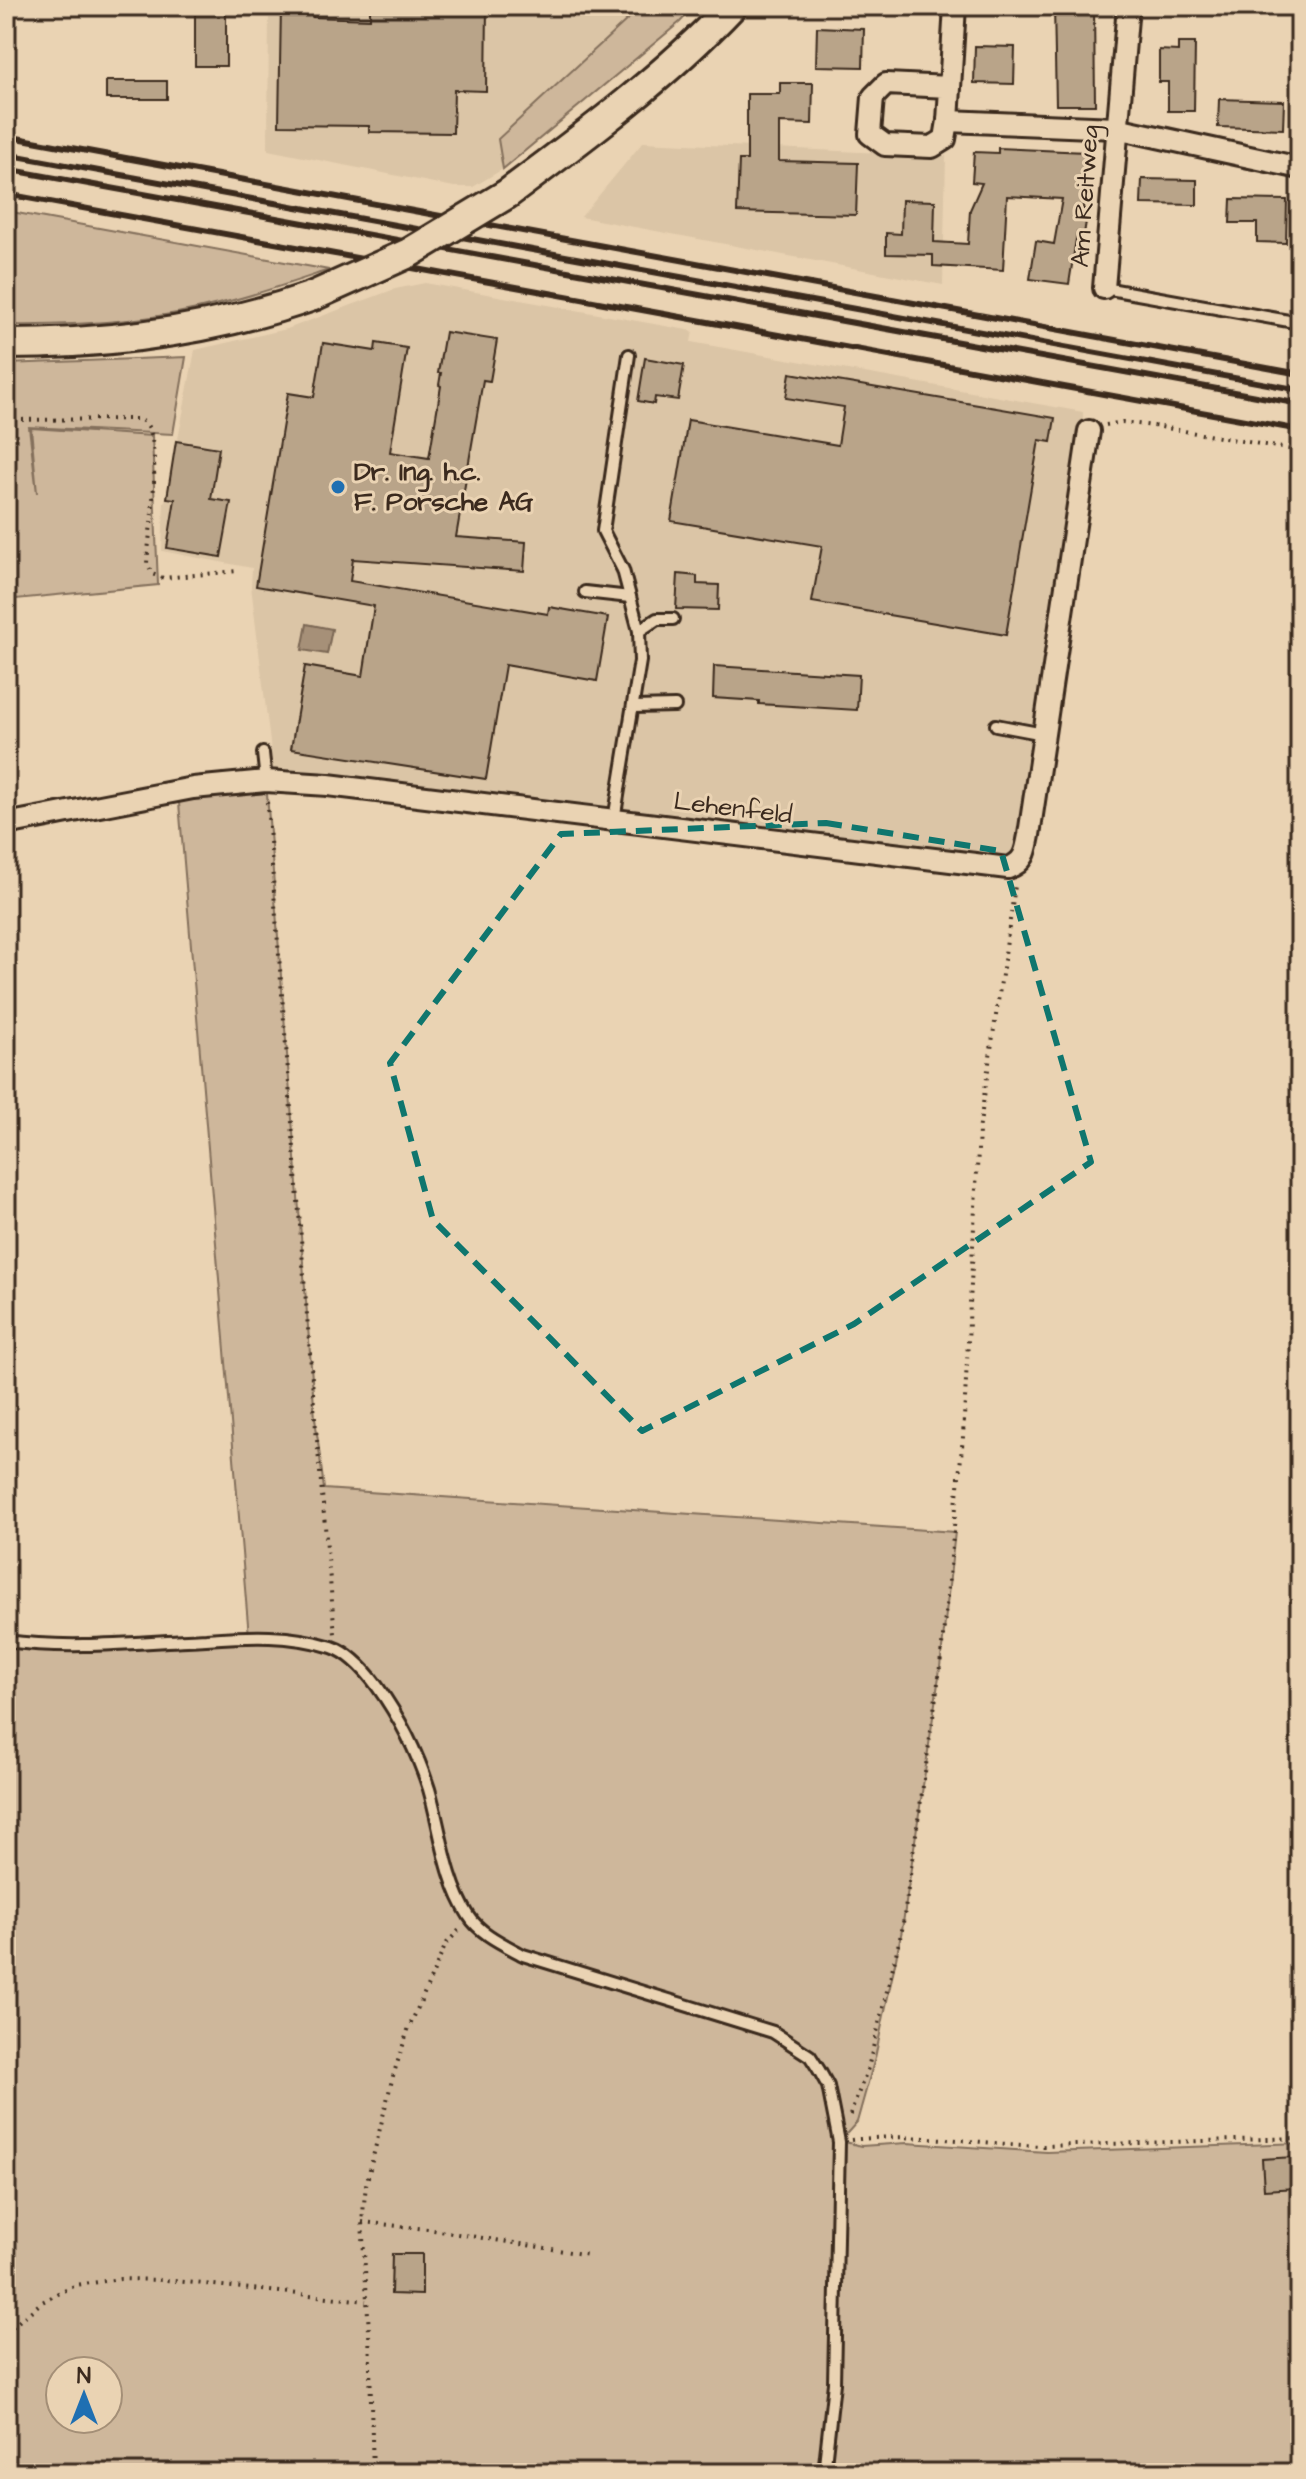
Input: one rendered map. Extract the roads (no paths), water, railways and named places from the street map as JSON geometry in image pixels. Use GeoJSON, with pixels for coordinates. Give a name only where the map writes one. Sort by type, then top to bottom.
{"type":"FeatureCollection","features":[{"type":"Feature","properties":{"kind":"main road"},"geometry":{"type":"LineString","coordinates":[[6,344],[136,338],[217,325],[313,296],[409,253],[507,194],[582,138],[659,76],[732,6]]}},
{"type":"Feature","properties":{"kind":"street"},"geometry":{"type":"LineString","coordinates":[[949,87],[886,84],[873,97],[870,134],[885,145],[932,147],[945,139],[948,121],[955,6]]}},
{"type":"Feature","properties":{"kind":"street","name":"Am Reitweg"},"geometry":{"type":"LineString","coordinates":[[1104,288],[1128,6]]}},
{"type":"Feature","properties":{"kind":"street"},"geometry":{"type":"LineString","coordinates":[[948,121],[1116,128],[1300,168]]}},
{"type":"Feature","properties":{"kind":"street"},"geometry":{"type":"LineString","coordinates":[[1044,734],[1089,431]]}},
{"type":"Feature","properties":{"kind":"street","name":"Lehenfeld"},"geometry":{"type":"LineString","coordinates":[[6,824],[193,788],[266,781],[328,785],[1008,868],[1019,864],[1025,856],[1044,734]]}},
{"type":"Feature","properties":{"kind":"lane","name":"Am Reitweg"},"geometry":{"type":"LineString","coordinates":[[1104,288],[1300,323]]}},
{"type":"Feature","properties":{"kind":"lane"},"geometry":{"type":"LineString","coordinates":[[614,820],[640,661],[639,631],[623,570],[603,531],[629,355]]}},
{"type":"Feature","properties":{"kind":"lane"},"geometry":{"type":"LineString","coordinates":[[585,592],[630,597]]}},
{"type":"Feature","properties":{"kind":"lane"},"geometry":{"type":"LineString","coordinates":[[639,631],[657,619],[673,619]]}},
{"type":"Feature","properties":{"kind":"lane"},"geometry":{"type":"LineString","coordinates":[[634,707],[675,706]]}},
{"type":"Feature","properties":{"kind":"lane"},"geometry":{"type":"LineString","coordinates":[[996,725],[1044,734]]}},
{"type":"Feature","properties":{"kind":"lane"},"geometry":{"type":"LineString","coordinates":[[263,753],[266,781]]}},
{"type":"Feature","properties":{"kind":"lane"},"geometry":{"type":"LineString","coordinates":[[6,1641],[46,1646],[249,1636],[295,1637],[337,1649],[366,1670],[395,1711],[428,1788],[449,1866],[470,1918],[493,1938],[523,1955],[773,2032],[810,2056],[828,2086],[839,2142],[834,2383],[824,2473]]}},
{"type":"Feature","properties":{"kind":"railway"},"geometry":{"type":"LineString","coordinates":[[6,136],[1300,374]]}},
{"type":"Feature","properties":{"kind":"railway"},"geometry":{"type":"LineString","coordinates":[[6,154],[1300,390]]}},
{"type":"Feature","properties":{"kind":"railway"},"geometry":{"type":"LineString","coordinates":[[6,169],[1300,404]]}},
{"type":"Feature","properties":{"kind":"railway"},"geometry":{"type":"LineString","coordinates":[[6,194],[1300,430]]}},
{"type":"Feature","properties":{"kind":"place","name":"Dr. Ing. h.c. F. Porsche AG"},"geometry":{"type":"Point","coordinates":[338,487]}}]}
